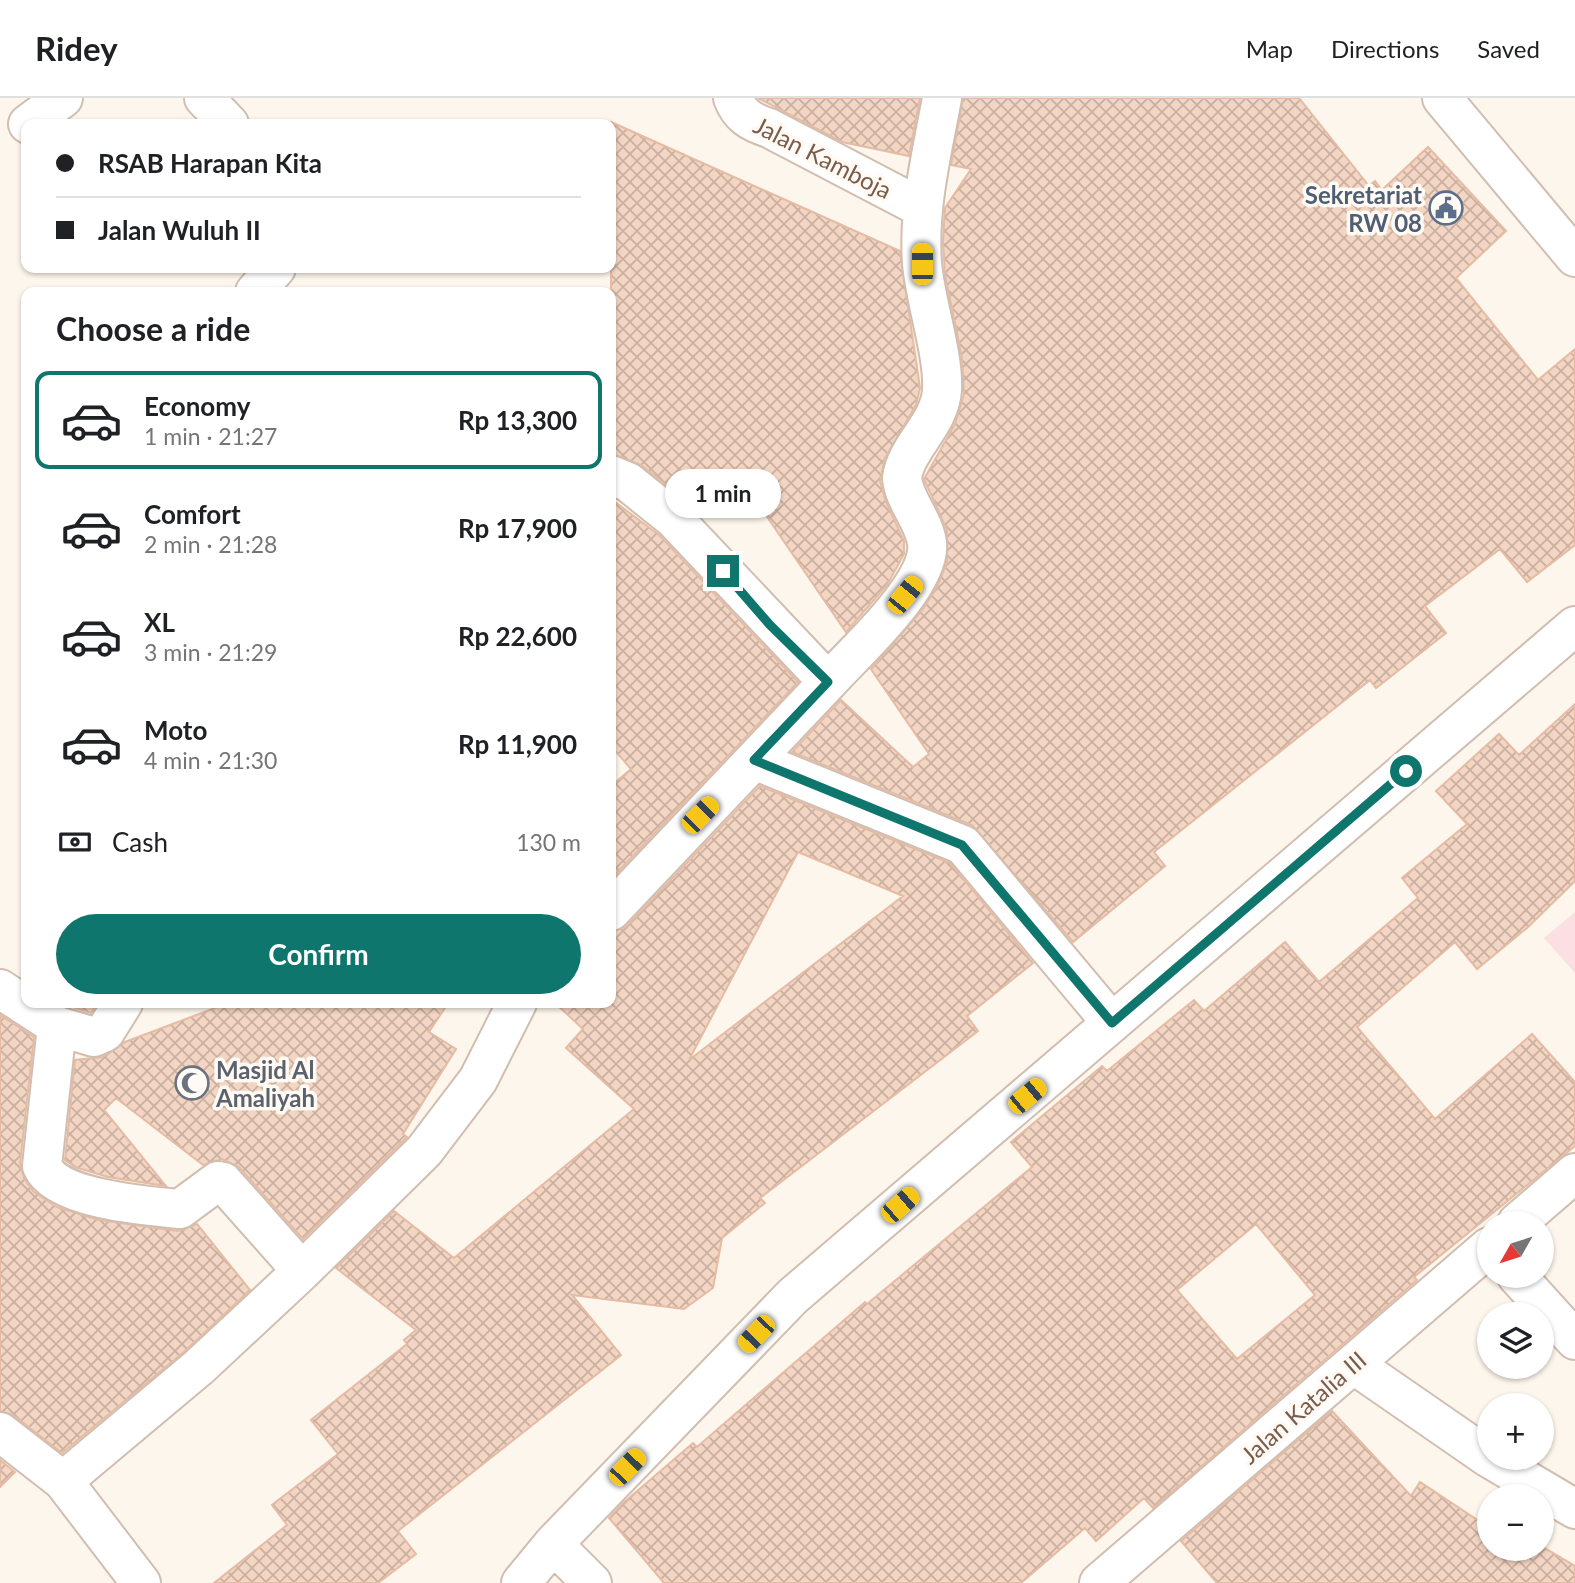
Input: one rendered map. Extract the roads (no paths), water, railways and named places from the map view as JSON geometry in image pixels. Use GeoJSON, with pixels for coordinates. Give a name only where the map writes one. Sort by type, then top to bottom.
{"type":"FeatureCollection","features":[{"type":"Feature","properties":{"kind":"street"},"geometry":{"type":"LineString","coordinates":[[35,119],[63,98]]}},
{"type":"Feature","properties":{"kind":"street"},"geometry":{"type":"LineString","coordinates":[[204,98],[224,119]]}},
{"type":"Feature","properties":{"kind":"street","name":"Jalan Kamboja"},"geometry":{"type":"LineString","coordinates":[[733,98],[737,109],[751,122],[769,128],[922,208]]}},
{"type":"Feature","properties":{"kind":"street"},"geometry":{"type":"LineString","coordinates":[[618,889],[681,834],[828,682],[909,591],[925,560],[927,544],[902,478],[904,468],[927,431],[942,391],[922,264],[922,208],[942,98]]}},
{"type":"Feature","properties":{"kind":"street"},"geometry":{"type":"LineString","coordinates":[[1442,98],[1575,257]]}},
{"type":"Feature","properties":{"kind":"street"},"geometry":{"type":"LineString","coordinates":[[0,140],[6,140],[21,129]]}},
{"type":"Feature","properties":{"kind":"street"},"geometry":{"type":"LineString","coordinates":[[260,287],[272,273]]}},
{"type":"Feature","properties":{"kind":"street"},"geometry":{"type":"LineString","coordinates":[[616,477],[628,482],[674,519],[828,682]]}},
{"type":"Feature","properties":{"kind":"street"},"geometry":{"type":"LineString","coordinates":[[521,1583],[553,1544],[793,1296],[1575,626]]}},
{"type":"Feature","properties":{"kind":"street"},"geometry":{"type":"LineString","coordinates":[[754,760],[962,845],[1112,1023]]}},
{"type":"Feature","properties":{"kind":"street"},"geometry":{"type":"LineString","coordinates":[[0,989],[21,1003]]}},
{"type":"Feature","properties":{"kind":"street"},"geometry":{"type":"LineString","coordinates":[[29,1008],[57,1026],[94,1037],[105,1032],[120,1008]]}},
{"type":"Feature","properties":{"kind":"street"},"geometry":{"type":"LineString","coordinates":[[63,1481],[198,1367],[424,1151],[478,1080],[512,1008]]}},
{"type":"Feature","properties":{"kind":"street"},"geometry":{"type":"LineString","coordinates":[[57,1026],[42,1166],[46,1176],[56,1184],[121,1202],[180,1209],[218,1181],[223,1182],[302,1270]]}},
{"type":"Feature","properties":{"kind":"street"},"geometry":{"type":"LineString","coordinates":[[1531,1211],[1575,1173]]}},
{"type":"Feature","properties":{"kind":"street","name":"Jalan Katalia III"},"geometry":{"type":"LineString","coordinates":[[1116,1578],[1353,1364],[1477,1257]]}},
{"type":"Feature","properties":{"kind":"street"},"geometry":{"type":"LineString","coordinates":[[1528,1288],[1575,1340]]}},
{"type":"Feature","properties":{"kind":"street"},"geometry":{"type":"LineString","coordinates":[[1353,1364],[1477,1450]]}},
{"type":"Feature","properties":{"kind":"street"},"geometry":{"type":"LineString","coordinates":[[0,1432],[63,1481],[141,1583]]}},
{"type":"Feature","properties":{"kind":"street"},"geometry":{"type":"LineString","coordinates":[[1509,1470],[1575,1509]]}},
{"type":"Feature","properties":{"kind":"street"},"geometry":{"type":"LineString","coordinates":[[553,1544],[592,1583]]}},
{"type":"Feature","properties":{"kind":"place","name":"Sekretariat RW 08"},"geometry":{"type":"Point","coordinates":[1446,208]}},
{"type":"Feature","properties":{"kind":"place","name":"Masjid Al Amaliyah"},"geometry":{"type":"Point","coordinates":[192,1083]}}]}
